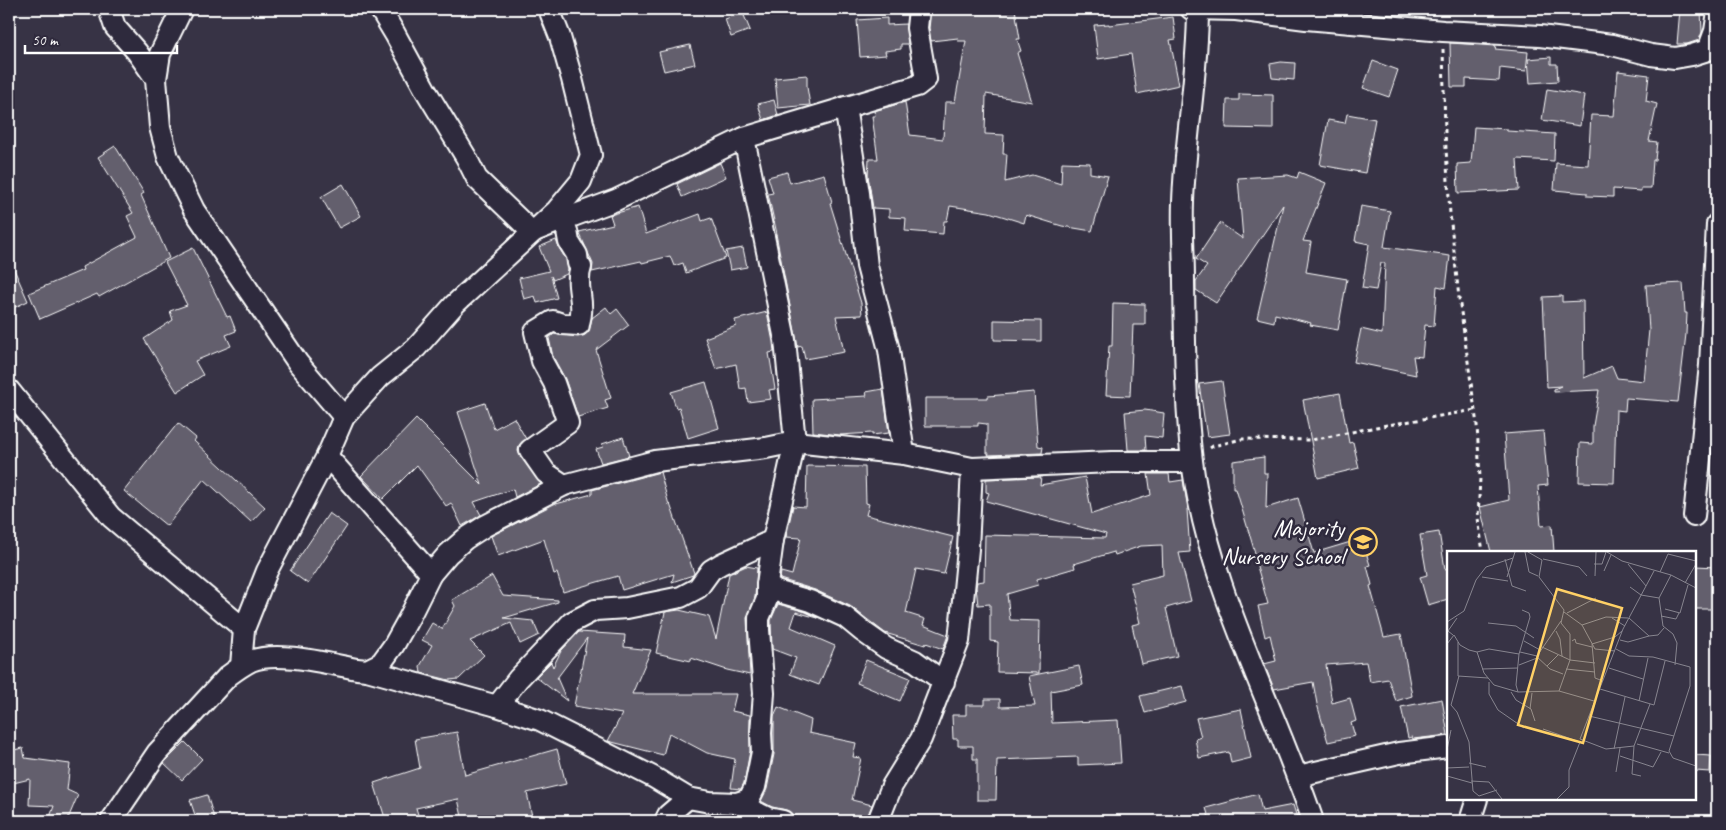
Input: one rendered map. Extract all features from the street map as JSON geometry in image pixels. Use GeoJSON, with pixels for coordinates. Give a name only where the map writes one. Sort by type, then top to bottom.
{"type":"FeatureCollection","features":[{"type":"Feature","properties":{"kind":"street"},"geometry":{"type":"LineString","coordinates":[[108,9],[115,26],[156,79]]}},
{"type":"Feature","properties":{"kind":"street"},"geometry":{"type":"LineString","coordinates":[[182,9],[160,54],[156,79],[160,127],[168,156],[194,210],[298,363],[344,418]]}},
{"type":"Feature","properties":{"kind":"street"},"geometry":{"type":"LineString","coordinates":[[380,9],[477,179],[532,232]]}},
{"type":"Feature","properties":{"kind":"street"},"geometry":{"type":"LineString","coordinates":[[241,666],[244,629],[267,571],[327,456],[344,418],[380,377],[416,348],[455,304],[557,210],[581,181],[591,155],[570,70],[549,9]]}},
{"type":"Feature","properties":{"kind":"street"},"geometry":{"type":"LineString","coordinates":[[532,232],[616,200],[744,138],[917,86],[926,79],[917,28],[919,9]]}},
{"type":"Feature","properties":{"kind":"street"},"geometry":{"type":"LineString","coordinates":[[1313,821],[1298,776],[1242,638],[1214,561],[1192,462],[1184,369],[1183,202],[1198,41],[1194,10],[1236,10],[1306,19],[1389,17],[1443,31],[1540,36],[1612,45],[1651,55],[1676,58],[1713,49],[1717,18]]}},
{"type":"Feature","properties":{"kind":"street"},"geometry":{"type":"LineString","coordinates":[[845,107],[859,193],[867,266],[888,350],[904,454]]}},
{"type":"Feature","properties":{"kind":"street"},"geometry":{"type":"LineString","coordinates":[[111,821],[157,752],[228,676],[253,660],[267,657],[289,657],[367,670],[497,706],[540,720],[653,777],[688,798],[710,802],[737,803],[749,799],[755,787],[762,752],[764,693],[758,630],[759,618],[767,599],[767,585],[774,540],[795,442],[785,340],[744,138]]}},
{"type":"Feature","properties":{"kind":"street"},"geometry":{"type":"LineString","coordinates":[[562,220],[569,242],[577,255],[578,263],[581,267],[579,272],[579,293],[582,312],[578,325],[562,324],[553,321],[535,332],[542,361],[554,383],[568,423],[530,450],[546,472],[564,485]]}},
{"type":"Feature","properties":{"kind":"street"},"geometry":{"type":"LineString","coordinates":[[1694,516],[1710,365],[1717,224]]}},
{"type":"Feature","properties":{"kind":"street"},"geometry":{"type":"LineString","coordinates":[[9,390],[111,517],[244,629]]}},
{"type":"Feature","properties":{"kind":"street"},"geometry":{"type":"LineString","coordinates":[[367,670],[381,663],[394,645],[431,574],[448,554],[465,539],[564,485],[655,461],[766,448],[795,442],[904,454],[972,468],[1112,462],[1192,462]]}},
{"type":"Feature","properties":{"kind":"street"},"geometry":{"type":"LineString","coordinates":[[327,456],[431,574]]}},
{"type":"Feature","properties":{"kind":"street"},"geometry":{"type":"LineString","coordinates":[[878,821],[892,786],[921,739],[959,641],[968,549],[972,468]]}},
{"type":"Feature","properties":{"kind":"street"},"geometry":{"type":"LineString","coordinates":[[497,706],[524,672],[572,622],[595,610],[627,608],[681,597],[698,588],[711,570],[774,540]]}},
{"type":"Feature","properties":{"kind":"street"},"geometry":{"type":"LineString","coordinates":[[767,585],[776,591],[810,601],[845,617],[862,632],[886,648],[914,661],[944,682]]}},
{"type":"Feature","properties":{"kind":"street"},"geometry":{"type":"LineString","coordinates":[[1298,776],[1399,753],[1447,747]]}},
{"type":"Feature","properties":{"kind":"street"},"geometry":{"type":"LineString","coordinates":[[665,821],[668,815],[688,798]]}},
{"type":"Feature","properties":{"kind":"street"},"geometry":{"type":"LineString","coordinates":[[1470,821],[1477,800]]}},
{"type":"Feature","properties":{"kind":"street"},"geometry":{"type":"LineString","coordinates":[[737,803],[776,820]]}},
{"type":"Feature","properties":{"kind":"path"},"geometry":{"type":"LineString","coordinates":[[1443,31],[1445,132],[1450,214],[1459,298],[1475,410],[1480,478],[1478,518],[1483,551]]}},
{"type":"Feature","properties":{"kind":"path"},"geometry":{"type":"LineString","coordinates":[[1192,462],[1213,446],[1242,439],[1312,440],[1475,410]]}},
{"type":"Feature","properties":{"kind":"building"},"geometry":{"type":"Polygon","coordinates":[[[935,9],[964,9],[965,13],[991,9],[1015,9],[1020,39],[1017,39],[1021,51],[1017,53],[1032,102],[986,94],[985,134],[1004,135],[1003,154],[1007,154],[1005,182],[1032,175],[1061,184],[1062,162],[1090,163],[1090,173],[1108,176],[1092,231],[1062,226],[1026,215],[1024,223],[989,212],[950,206],[947,221],[944,221],[943,234],[905,231],[906,218],[889,217],[889,209],[873,208],[868,176],[869,159],[878,159],[872,116],[875,116],[874,111],[905,102],[910,135],[943,139],[945,102],[955,102],[966,41],[958,41],[958,38],[931,41],[929,28],[931,11],[935,9]]]}},
{"type":"Feature","properties":{"kind":"building"},"geometry":{"type":"Polygon","coordinates":[[[1680,9],[1701,9],[1702,32],[1699,40],[1687,44],[1677,44],[1680,9]]]}},
{"type":"Feature","properties":{"kind":"building"},"geometry":{"type":"Polygon","coordinates":[[[743,13],[750,30],[731,37],[725,19],[743,13]]]}},
{"type":"Feature","properties":{"kind":"building"},"geometry":{"type":"Polygon","coordinates":[[[1173,17],[1176,39],[1170,40],[1179,85],[1137,94],[1131,54],[1098,59],[1094,25],[1109,25],[1173,17]]]}},
{"type":"Feature","properties":{"kind":"building"},"geometry":{"type":"Polygon","coordinates":[[[887,18],[887,25],[906,24],[908,44],[901,44],[901,49],[885,51],[886,55],[860,57],[857,20],[887,18]]]}},
{"type":"Feature","properties":{"kind":"building"},"geometry":{"type":"Polygon","coordinates":[[[1450,43],[1496,46],[1495,49],[1528,52],[1526,71],[1500,68],[1499,81],[1466,79],[1466,87],[1451,87],[1450,43]]]}},
{"type":"Feature","properties":{"kind":"building"},"geometry":{"type":"Polygon","coordinates":[[[690,45],[695,64],[664,71],[659,52],[690,45]]]}},
{"type":"Feature","properties":{"kind":"building"},"geometry":{"type":"Polygon","coordinates":[[[1551,57],[1551,64],[1557,64],[1558,81],[1530,83],[1528,59],[1551,57]]]}},
{"type":"Feature","properties":{"kind":"building"},"geometry":{"type":"Polygon","coordinates":[[[1373,61],[1398,70],[1389,97],[1363,88],[1373,61]]]}},
{"type":"Feature","properties":{"kind":"building"},"geometry":{"type":"Polygon","coordinates":[[[1281,62],[1295,63],[1294,80],[1272,78],[1270,64],[1281,62]]]}},
{"type":"Feature","properties":{"kind":"building"},"geometry":{"type":"Polygon","coordinates":[[[1618,71],[1649,75],[1646,101],[1657,104],[1649,141],[1657,142],[1655,160],[1653,160],[1651,188],[1641,188],[1641,191],[1613,189],[1613,197],[1587,196],[1587,193],[1554,190],[1556,163],[1588,165],[1591,115],[1614,116],[1618,71]]]}},
{"type":"Feature","properties":{"kind":"building"},"geometry":{"type":"Polygon","coordinates":[[[807,75],[810,105],[778,108],[775,78],[807,75]]]}},
{"type":"Feature","properties":{"kind":"building"},"geometry":{"type":"Polygon","coordinates":[[[1547,89],[1584,95],[1580,126],[1542,120],[1547,89]]]}},
{"type":"Feature","properties":{"kind":"building"},"geometry":{"type":"Polygon","coordinates":[[[1239,94],[1273,95],[1273,129],[1226,128],[1227,100],[1239,100],[1239,94]]]}},
{"type":"Feature","properties":{"kind":"building"},"geometry":{"type":"Polygon","coordinates":[[[774,100],[778,115],[763,120],[758,104],[774,100]]]}},
{"type":"Feature","properties":{"kind":"building"},"geometry":{"type":"Polygon","coordinates":[[[1347,114],[1375,119],[1365,173],[1320,165],[1328,120],[1345,123],[1347,114]]]}},
{"type":"Feature","properties":{"kind":"building"},"geometry":{"type":"Polygon","coordinates":[[[1474,127],[1555,134],[1554,161],[1517,159],[1519,190],[1458,193],[1457,164],[1471,163],[1474,127]]]}},
{"type":"Feature","properties":{"kind":"building"},"geometry":{"type":"Polygon","coordinates":[[[115,146],[144,193],[141,195],[169,258],[99,297],[97,294],[40,319],[29,293],[83,270],[82,267],[137,237],[127,216],[133,213],[98,157],[115,146]]]}},
{"type":"Feature","properties":{"kind":"building"},"geometry":{"type":"Polygon","coordinates":[[[720,163],[726,177],[682,197],[677,184],[720,163]]]}},
{"type":"Feature","properties":{"kind":"building"},"geometry":{"type":"Polygon","coordinates":[[[787,172],[790,183],[824,174],[832,202],[830,203],[861,303],[862,315],[836,316],[844,352],[805,359],[802,346],[798,347],[768,194],[773,193],[768,177],[787,172]]]}},
{"type":"Feature","properties":{"kind":"building"},"geometry":{"type":"Polygon","coordinates":[[[1299,172],[1326,183],[1303,241],[1311,242],[1306,272],[1347,279],[1338,330],[1310,325],[1311,323],[1275,314],[1274,322],[1257,318],[1283,205],[1216,303],[1196,290],[1196,281],[1207,266],[1196,259],[1220,223],[1243,239],[1238,178],[1288,175],[1297,178],[1299,172]]]}},
{"type":"Feature","properties":{"kind":"building"},"geometry":{"type":"Polygon","coordinates":[[[343,184],[361,216],[339,228],[321,197],[343,184]]]}},
{"type":"Feature","properties":{"kind":"building"},"geometry":{"type":"Polygon","coordinates":[[[1361,206],[1390,211],[1384,247],[1450,256],[1446,288],[1437,286],[1434,326],[1425,325],[1422,357],[1413,356],[1416,375],[1354,362],[1361,329],[1382,334],[1385,263],[1381,263],[1376,290],[1362,288],[1369,244],[1355,241],[1361,206]]]}},
{"type":"Feature","properties":{"kind":"building"},"geometry":{"type":"Polygon","coordinates":[[[638,207],[646,234],[700,214],[702,221],[711,218],[726,258],[686,273],[683,263],[674,266],[670,256],[592,272],[593,264],[579,232],[613,224],[610,215],[638,207]]]}},
{"type":"Feature","properties":{"kind":"building"},"geometry":{"type":"Polygon","coordinates":[[[556,240],[566,259],[568,269],[567,274],[553,280],[551,276],[557,298],[537,303],[535,296],[524,299],[519,278],[549,271],[539,247],[556,240]]]}},
{"type":"Feature","properties":{"kind":"building"},"geometry":{"type":"Polygon","coordinates":[[[193,248],[227,317],[230,316],[236,331],[226,335],[231,346],[195,361],[203,375],[177,392],[144,339],[173,320],[170,311],[187,305],[165,262],[193,248]]]}},
{"type":"Feature","properties":{"kind":"building"},"geometry":{"type":"Polygon","coordinates":[[[743,248],[747,267],[730,270],[726,251],[743,248]]]}},
{"type":"Feature","properties":{"kind":"building"},"geometry":{"type":"Polygon","coordinates":[[[9,258],[28,301],[9,310],[9,258]]]}},
{"type":"Feature","properties":{"kind":"building"},"geometry":{"type":"Polygon","coordinates":[[[1683,283],[1685,313],[1687,313],[1678,402],[1626,398],[1625,411],[1616,410],[1614,483],[1579,482],[1580,443],[1593,444],[1593,426],[1599,390],[1554,392],[1554,389],[1561,386],[1547,387],[1543,297],[1562,296],[1562,302],[1583,301],[1584,378],[1612,366],[1617,378],[1644,381],[1649,330],[1646,285],[1683,283]]]}},
{"type":"Feature","properties":{"kind":"building"},"geometry":{"type":"Polygon","coordinates":[[[1113,303],[1145,304],[1145,325],[1133,325],[1130,396],[1106,395],[1109,346],[1112,346],[1113,303]]]}},
{"type":"Feature","properties":{"kind":"building"},"geometry":{"type":"Polygon","coordinates":[[[606,307],[611,314],[617,309],[629,325],[596,350],[611,398],[605,400],[608,408],[578,417],[565,379],[553,357],[549,338],[554,334],[578,337],[585,335],[589,331],[592,318],[606,307]]]}},
{"type":"Feature","properties":{"kind":"building"},"geometry":{"type":"Polygon","coordinates":[[[767,312],[773,342],[774,352],[769,353],[775,389],[769,390],[771,399],[748,402],[746,388],[740,389],[736,364],[716,369],[705,338],[736,326],[735,320],[767,312]]]}},
{"type":"Feature","properties":{"kind":"building"},"geometry":{"type":"Polygon","coordinates":[[[994,320],[1041,321],[1041,341],[994,340],[994,320]]]}},
{"type":"Feature","properties":{"kind":"building"},"geometry":{"type":"Polygon","coordinates":[[[1222,381],[1230,434],[1207,437],[1199,384],[1222,381]]]}},
{"type":"Feature","properties":{"kind":"building"},"geometry":{"type":"Polygon","coordinates":[[[706,382],[719,428],[688,438],[679,407],[676,408],[671,392],[706,382]]]}},
{"type":"Feature","properties":{"kind":"building"},"geometry":{"type":"Polygon","coordinates":[[[883,389],[889,433],[840,435],[813,432],[812,399],[867,396],[866,392],[883,389]]]}},
{"type":"Feature","properties":{"kind":"building"},"geometry":{"type":"Polygon","coordinates":[[[1034,392],[1038,446],[1043,447],[1042,453],[988,455],[987,424],[978,423],[978,426],[925,426],[925,398],[988,398],[988,396],[1034,392]]]}},
{"type":"Feature","properties":{"kind":"building"},"geometry":{"type":"Polygon","coordinates":[[[1340,393],[1349,443],[1353,442],[1359,468],[1318,478],[1303,400],[1340,393]]]}},
{"type":"Feature","properties":{"kind":"building"},"geometry":{"type":"Polygon","coordinates":[[[485,403],[494,429],[514,418],[526,439],[519,445],[518,451],[520,456],[541,484],[515,497],[513,489],[474,502],[481,515],[462,526],[451,503],[446,506],[417,465],[383,499],[361,476],[416,419],[482,485],[458,412],[485,403]]]}},
{"type":"Feature","properties":{"kind":"building"},"geometry":{"type":"Polygon","coordinates":[[[1145,410],[1164,413],[1162,438],[1145,436],[1146,450],[1128,450],[1125,412],[1145,410]]]}},
{"type":"Feature","properties":{"kind":"building"},"geometry":{"type":"Polygon","coordinates":[[[178,423],[196,438],[194,441],[265,507],[251,522],[204,479],[167,526],[124,491],[178,423]]]}},
{"type":"Feature","properties":{"kind":"building"},"geometry":{"type":"Polygon","coordinates":[[[1543,431],[1548,485],[1538,486],[1541,526],[1552,525],[1554,551],[1491,551],[1480,507],[1509,500],[1504,434],[1543,431]]]}},
{"type":"Feature","properties":{"kind":"building"},"geometry":{"type":"Polygon","coordinates":[[[623,437],[629,456],[601,463],[596,449],[603,447],[602,444],[623,437]]]}},
{"type":"Feature","properties":{"kind":"building"},"geometry":{"type":"Polygon","coordinates":[[[1264,457],[1264,473],[1267,473],[1266,508],[1298,498],[1314,553],[1354,541],[1356,548],[1364,546],[1370,565],[1367,566],[1372,585],[1370,586],[1384,637],[1401,634],[1412,696],[1396,701],[1388,679],[1370,682],[1366,662],[1326,665],[1332,703],[1350,698],[1356,721],[1351,723],[1355,736],[1328,742],[1313,682],[1274,689],[1264,664],[1276,661],[1270,635],[1265,637],[1258,606],[1268,604],[1236,489],[1233,489],[1233,461],[1264,457]]]}},
{"type":"Feature","properties":{"kind":"building"},"geometry":{"type":"Polygon","coordinates":[[[807,466],[865,467],[866,503],[869,504],[866,515],[953,537],[944,574],[916,569],[906,613],[925,619],[923,625],[948,635],[943,649],[885,633],[850,606],[815,590],[780,579],[781,572],[792,575],[801,538],[786,537],[793,506],[806,507],[807,466]]]}},
{"type":"Feature","properties":{"kind":"building"},"geometry":{"type":"Polygon","coordinates":[[[660,472],[669,505],[694,573],[693,575],[672,582],[674,574],[622,590],[618,576],[563,592],[557,573],[554,574],[544,539],[498,556],[491,536],[556,503],[592,494],[592,490],[660,472]]]}},
{"type":"Feature","properties":{"kind":"building"},"geometry":{"type":"Polygon","coordinates":[[[1148,474],[1169,474],[1170,482],[1183,480],[1188,509],[1190,552],[1179,553],[1191,601],[1166,608],[1177,656],[1141,664],[1132,625],[1140,623],[1130,583],[1163,575],[1162,545],[1141,546],[1115,555],[1114,552],[1074,564],[1075,568],[1037,579],[1038,585],[1007,594],[1010,620],[1040,621],[1039,673],[997,672],[998,642],[990,641],[990,604],[978,605],[976,587],[977,582],[984,581],[985,535],[1105,538],[1106,534],[986,501],[989,493],[986,492],[986,479],[1041,477],[1040,485],[1085,477],[1092,514],[1151,495],[1148,474]]]}},
{"type":"Feature","properties":{"kind":"building"},"geometry":{"type":"Polygon","coordinates":[[[329,513],[347,526],[308,584],[290,571],[329,513]]]}},
{"type":"Feature","properties":{"kind":"building"},"geometry":{"type":"Polygon","coordinates":[[[1439,532],[1445,569],[1447,568],[1447,599],[1428,605],[1420,577],[1427,575],[1420,535],[1439,532]]]}},
{"type":"Feature","properties":{"kind":"building"},"geometry":{"type":"Polygon","coordinates":[[[746,566],[757,568],[755,597],[747,618],[750,675],[727,670],[691,658],[691,661],[656,653],[665,612],[679,610],[709,617],[716,639],[729,574],[746,566]]]}},
{"type":"Feature","properties":{"kind":"building"},"geometry":{"type":"Polygon","coordinates":[[[1696,566],[1717,567],[1717,609],[1696,609],[1696,566]]]}},
{"type":"Feature","properties":{"kind":"building"},"geometry":{"type":"Polygon","coordinates":[[[492,576],[503,596],[558,600],[558,602],[504,618],[533,621],[539,635],[520,644],[511,623],[470,641],[484,655],[459,679],[449,680],[421,673],[420,666],[432,645],[422,640],[432,623],[442,629],[455,606],[452,600],[492,576]]]}},
{"type":"Feature","properties":{"kind":"building"},"geometry":{"type":"Polygon","coordinates":[[[778,604],[806,612],[818,618],[796,612],[791,627],[835,646],[819,685],[790,674],[796,658],[772,649],[771,620],[778,604]]]}},
{"type":"Feature","properties":{"kind":"building"},"geometry":{"type":"Polygon","coordinates":[[[579,632],[625,635],[624,647],[651,650],[632,694],[736,694],[732,711],[750,715],[750,751],[744,783],[741,789],[731,788],[735,759],[707,753],[669,733],[663,755],[608,741],[622,714],[574,706],[587,638],[557,678],[567,701],[536,677],[551,662],[553,667],[561,651],[579,632]]]}},
{"type":"Feature","properties":{"kind":"building"},"geometry":{"type":"Polygon","coordinates":[[[866,660],[910,678],[900,701],[857,683],[866,660]]]}},
{"type":"Feature","properties":{"kind":"building"},"geometry":{"type":"Polygon","coordinates":[[[1079,666],[1083,685],[1051,691],[1052,723],[1118,720],[1121,763],[1078,765],[1078,757],[997,760],[996,800],[977,800],[977,759],[973,759],[973,746],[958,746],[958,739],[953,739],[952,715],[966,715],[966,705],[985,705],[985,699],[1000,699],[1000,707],[1035,706],[1029,676],[1079,666]]]}},
{"type":"Feature","properties":{"kind":"building"},"geometry":{"type":"Polygon","coordinates":[[[1182,686],[1186,702],[1145,713],[1140,696],[1182,686]]]}},
{"type":"Feature","properties":{"kind":"building"},"geometry":{"type":"Polygon","coordinates":[[[1442,699],[1447,735],[1408,738],[1401,707],[1442,699]]]}},
{"type":"Feature","properties":{"kind":"building"},"geometry":{"type":"Polygon","coordinates":[[[778,707],[811,720],[809,733],[856,743],[853,757],[861,758],[852,800],[872,805],[866,821],[814,821],[794,816],[786,810],[772,807],[761,801],[767,789],[774,754],[774,716],[778,707]]]}},
{"type":"Feature","properties":{"kind":"building"},"geometry":{"type":"Polygon","coordinates":[[[1241,709],[1251,758],[1231,763],[1229,752],[1199,758],[1195,739],[1201,737],[1196,718],[1241,709]]]}},
{"type":"Feature","properties":{"kind":"building"},"geometry":{"type":"Polygon","coordinates":[[[457,732],[465,775],[557,749],[566,784],[527,793],[533,821],[463,821],[458,799],[416,808],[420,821],[386,821],[374,783],[420,768],[415,739],[457,732]]]}},
{"type":"Feature","properties":{"kind":"building"},"geometry":{"type":"Polygon","coordinates":[[[185,742],[202,759],[182,780],[164,763],[185,742]]]}},
{"type":"Feature","properties":{"kind":"building"},"geometry":{"type":"Polygon","coordinates":[[[23,748],[25,758],[70,764],[67,790],[78,795],[67,821],[59,821],[50,817],[54,806],[29,805],[30,779],[9,784],[9,751],[23,748]]]}},
{"type":"Feature","properties":{"kind":"building"},"geometry":{"type":"Polygon","coordinates":[[[1696,755],[1711,756],[1710,772],[1696,771],[1696,755]]]}},
{"type":"Feature","properties":{"kind":"building"},"geometry":{"type":"Polygon","coordinates":[[[1258,794],[1262,811],[1293,805],[1298,821],[1210,821],[1206,808],[1258,794]]]}},
{"type":"Feature","properties":{"kind":"building"},"geometry":{"type":"Polygon","coordinates":[[[207,795],[215,821],[197,821],[190,800],[207,795]]]}},
{"type":"Feature","properties":{"kind":"place","name":"Majority Nursery School"},"geometry":{"type":"Point","coordinates":[1363,542]}}]}
